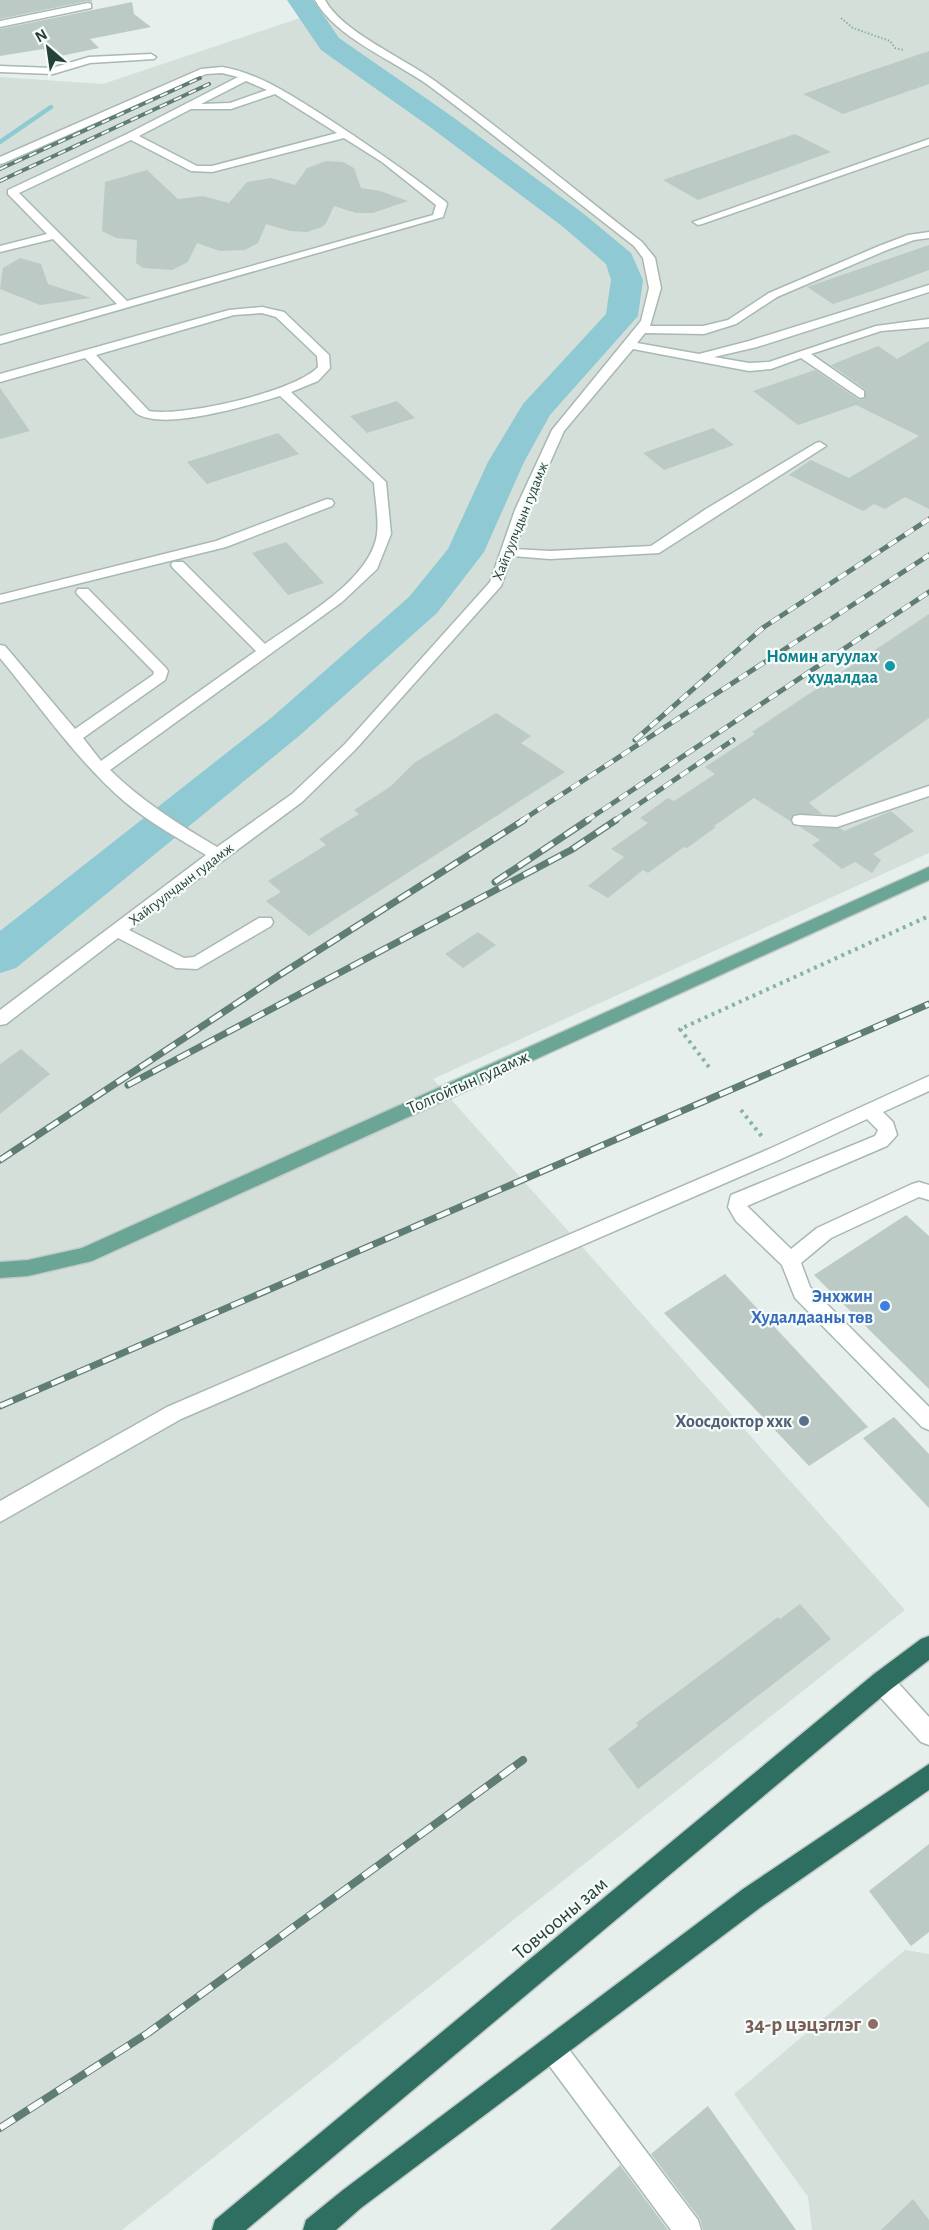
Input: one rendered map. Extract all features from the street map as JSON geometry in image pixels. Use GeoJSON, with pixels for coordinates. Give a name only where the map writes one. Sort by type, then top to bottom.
{"type":"FeatureCollection","features":[{"type":"Feature","properties":{"kind":"highway","name":"Товчооны зам"},"geometry":{"type":"LineString","coordinates":[[225,2230],[882,1682],[929,1647]]}},
{"type":"Feature","properties":{"kind":"highway"},"geometry":{"type":"LineString","coordinates":[[316,2230],[352,2199],[752,1898],[929,1776]]}},
{"type":"Feature","properties":{"kind":"main road","name":"Толгойтын гудамж"},"geometry":{"type":"LineString","coordinates":[[0,1270],[28,1268],[86,1255],[929,873]]}},
{"type":"Feature","properties":{"kind":"street","name":"Хайгуулчдын гудамж"},"geometry":{"type":"LineString","coordinates":[[0,1019],[217,855],[297,798],[350,747],[496,583],[522,510],[558,430],[630,345],[647,321],[655,288],[649,258],[638,244],[430,82],[347,29],[326,11],[320,0]]}},
{"type":"Feature","properties":{"kind":"street"},"geometry":{"type":"LineString","coordinates":[[0,24],[88,6]]}},
{"type":"Feature","properties":{"kind":"street"},"geometry":{"type":"LineString","coordinates":[[0,69],[53,71],[89,60],[151,57]]}},
{"type":"Feature","properties":{"kind":"street"},"geometry":{"type":"LineString","coordinates":[[0,161],[204,71],[222,70],[248,76],[276,90],[343,135],[386,160],[442,204],[438,217],[0,340]]}},
{"type":"Feature","properties":{"kind":"street"},"geometry":{"type":"LineString","coordinates":[[125,305],[12,192],[131,136],[248,76]]}},
{"type":"Feature","properties":{"kind":"street"},"geometry":{"type":"LineString","coordinates":[[189,107],[231,106],[276,90]]}},
{"type":"Feature","properties":{"kind":"street"},"geometry":{"type":"LineString","coordinates":[[131,136],[195,169],[212,169],[343,135]]}},
{"type":"Feature","properties":{"kind":"street"},"geometry":{"type":"LineString","coordinates":[[698,222],[929,142]]}},
{"type":"Feature","properties":{"kind":"street"},"geometry":{"type":"LineString","coordinates":[[0,249],[55,235]]}},
{"type":"Feature","properties":{"kind":"street"},"geometry":{"type":"LineString","coordinates":[[641,329],[704,330],[732,322],[773,295],[912,237],[929,235]]}},
{"type":"Feature","properties":{"kind":"street"},"geometry":{"type":"LineString","coordinates":[[699,357],[753,344],[929,288]]}},
{"type":"Feature","properties":{"kind":"street"},"geometry":{"type":"LineString","coordinates":[[0,378],[88,353],[233,312],[262,310],[280,314],[323,355],[324,368],[314,378],[281,390],[201,413],[173,417],[144,414],[88,353]]}},
{"type":"Feature","properties":{"kind":"street"},"geometry":{"type":"LineString","coordinates":[[630,345],[749,367],[771,365],[880,328],[929,323]]}},
{"type":"Feature","properties":{"kind":"street"},"geometry":{"type":"LineString","coordinates":[[802,353],[860,394]]}},
{"type":"Feature","properties":{"kind":"street"},"geometry":{"type":"LineString","coordinates":[[100,769],[337,599],[372,566],[384,534],[380,482],[281,390]]}},
{"type":"Feature","properties":{"kind":"street"},"geometry":{"type":"LineString","coordinates":[[507,552],[550,555],[654,550],[711,512],[820,446]]}},
{"type":"Feature","properties":{"kind":"street"},"geometry":{"type":"LineString","coordinates":[[0,599],[221,544],[327,503]]}},
{"type":"Feature","properties":{"kind":"street"},"geometry":{"type":"LineString","coordinates":[[178,565],[264,651]]}},
{"type":"Feature","properties":{"kind":"street"},"geometry":{"type":"LineString","coordinates":[[74,737],[160,677],[160,671],[83,592]]}},
{"type":"Feature","properties":{"kind":"street"},"geometry":{"type":"LineString","coordinates":[[0,649],[100,769],[129,797],[156,818],[217,855]]}},
{"type":"Feature","properties":{"kind":"street"},"geometry":{"type":"LineString","coordinates":[[800,820],[837,822],[929,791]]}},
{"type":"Feature","properties":{"kind":"street"},"geometry":{"type":"LineString","coordinates":[[118,932],[182,964],[197,963],[266,922]]}},
{"type":"Feature","properties":{"kind":"street"},"geometry":{"type":"LineString","coordinates":[[0,1512],[174,1413],[775,1154],[929,1083]]}},
{"type":"Feature","properties":{"kind":"street"},"geometry":{"type":"LineString","coordinates":[[869,1110],[887,1127],[888,1135],[881,1141],[738,1200],[737,1207],[743,1216],[790,1260],[802,1292],[929,1421]]}},
{"type":"Feature","properties":{"kind":"street"},"geometry":{"type":"LineString","coordinates":[[790,1260],[824,1233],[919,1189],[929,1192]]}},
{"type":"Feature","properties":{"kind":"street"},"geometry":{"type":"LineString","coordinates":[[882,1682],[929,1734]]}},
{"type":"Feature","properties":{"kind":"street"},"geometry":{"type":"LineString","coordinates":[[552,2048],[688,2230]]}},
{"type":"Feature","properties":{"kind":"path"},"geometry":{"type":"LineString","coordinates":[[842,18],[853,28],[890,41],[895,48],[904,50]]}},
{"type":"Feature","properties":{"kind":"path"},"geometry":{"type":"LineString","coordinates":[[709,1067],[680,1029],[929,916]]}},
{"type":"Feature","properties":{"kind":"path"},"geometry":{"type":"LineString","coordinates":[[741,1110],[775,1154]]}},
{"type":"Feature","properties":{"kind":"shaded area"},"geometry":{"type":"Polygon","coordinates":[[[324,0],[929,0],[929,853],[433,1079],[905,1610],[122,2230],[0,2230],[0,77],[103,84],[324,10],[324,0]]]}},
{"type":"Feature","properties":{"kind":"shaded area","name":"34-р цэцэглэг"},"geometry":{"type":"Polygon","coordinates":[[[905,1950],[929,1954],[929,2230],[812,2230],[808,2197],[734,2094],[905,1950]]]}},
{"type":"Feature","properties":{"kind":"building"},"geometry":{"type":"Polygon","coordinates":[[[0,0],[92,0],[92,2],[0,19],[0,0]]]}},
{"type":"Feature","properties":{"kind":"building"},"geometry":{"type":"Polygon","coordinates":[[[132,2],[134,14],[151,27],[90,39],[99,48],[51,58],[43,49],[0,56],[0,29],[132,2]]]}},
{"type":"Feature","properties":{"kind":"building"},"geometry":{"type":"Polygon","coordinates":[[[929,51],[929,84],[843,114],[803,94],[929,51]]]}},
{"type":"Feature","properties":{"kind":"building"},"geometry":{"type":"Polygon","coordinates":[[[795,134],[831,152],[698,200],[663,180],[795,134]]]}},
{"type":"Feature","properties":{"kind":"building"},"geometry":{"type":"Polygon","coordinates":[[[326,161],[343,162],[354,168],[361,188],[380,191],[408,201],[373,213],[356,213],[334,206],[322,227],[307,232],[290,231],[266,224],[258,243],[245,250],[220,251],[197,243],[188,262],[172,270],[143,268],[136,263],[137,240],[116,238],[102,231],[105,182],[147,170],[178,199],[203,196],[229,203],[247,182],[271,178],[295,185],[307,168],[326,161]]]}},
{"type":"Feature","properties":{"kind":"building"},"geometry":{"type":"Polygon","coordinates":[[[929,245],[929,270],[875,290],[833,304],[807,287],[929,245]]]}},
{"type":"Feature","properties":{"kind":"building"},"geometry":{"type":"Polygon","coordinates":[[[20,258],[41,264],[48,284],[91,298],[40,305],[0,289],[3,268],[20,258]]]}},
{"type":"Feature","properties":{"kind":"building"},"geometry":{"type":"Polygon","coordinates":[[[929,341],[929,509],[905,497],[885,509],[874,504],[863,511],[789,475],[811,460],[849,478],[919,436],[856,405],[798,425],[753,391],[815,370],[859,400],[865,399],[865,389],[831,365],[878,346],[897,359],[929,341]]]}},
{"type":"Feature","properties":{"kind":"building"},"geometry":{"type":"Polygon","coordinates":[[[0,388],[30,431],[0,439],[0,388]]]}},
{"type":"Feature","properties":{"kind":"building"},"geometry":{"type":"Polygon","coordinates":[[[397,401],[415,418],[367,433],[350,416],[397,401]]]}},
{"type":"Feature","properties":{"kind":"building"},"geometry":{"type":"Polygon","coordinates":[[[713,428],[734,445],[664,470],[643,453],[713,428]]]}},
{"type":"Feature","properties":{"kind":"building"},"geometry":{"type":"Polygon","coordinates":[[[278,433],[299,454],[207,484],[187,462],[278,433]]]}},
{"type":"Feature","properties":{"kind":"building"},"geometry":{"type":"Polygon","coordinates":[[[286,542],[324,583],[288,595],[252,553],[286,542]]]}},
{"type":"Feature","properties":{"kind":"building"},"geometry":{"type":"Polygon","coordinates":[[[929,614],[929,718],[809,803],[822,814],[794,814],[790,821],[754,798],[687,848],[684,847],[648,873],[643,870],[608,898],[588,886],[624,857],[611,849],[648,823],[640,818],[668,798],[674,801],[715,774],[705,767],[755,734],[752,732],[929,614]]]}},
{"type":"Feature","properties":{"kind":"building"},"geometry":{"type":"Polygon","coordinates":[[[496,713],[531,736],[521,743],[565,772],[309,936],[266,901],[281,892],[268,881],[326,845],[319,839],[359,814],[354,810],[390,787],[414,763],[496,713]]]}},
{"type":"Feature","properties":{"kind":"building"},"geometry":{"type":"Polygon","coordinates":[[[891,811],[914,831],[873,854],[881,860],[872,873],[855,862],[842,869],[812,845],[820,840],[800,827],[840,828],[844,831],[891,811]]]}},
{"type":"Feature","properties":{"kind":"building"},"geometry":{"type":"Polygon","coordinates":[[[478,932],[496,945],[463,968],[445,954],[478,932]]]}},
{"type":"Feature","properties":{"kind":"building"},"geometry":{"type":"Polygon","coordinates":[[[21,1049],[50,1074],[0,1114],[0,1064],[21,1049]]]}},
{"type":"Feature","properties":{"kind":"building"},"geometry":{"type":"Polygon","coordinates":[[[906,1215],[929,1236],[929,1389],[814,1275],[906,1215]]]}},
{"type":"Feature","properties":{"kind":"building"},"geometry":{"type":"Polygon","coordinates":[[[725,1274],[868,1427],[809,1466],[664,1313],[725,1274]]]}},
{"type":"Feature","properties":{"kind":"building"},"geometry":{"type":"Polygon","coordinates":[[[894,1417],[929,1454],[929,1508],[863,1438],[894,1417]]]}},
{"type":"Feature","properties":{"kind":"building"},"geometry":{"type":"Polygon","coordinates":[[[800,1604],[831,1639],[638,1789],[608,1749],[638,1726],[636,1723],[778,1617],[780,1619],[800,1604]]]}},
{"type":"Feature","properties":{"kind":"building"},"geometry":{"type":"Polygon","coordinates":[[[929,1844],[929,1932],[911,1946],[869,1891],[929,1844]]]}},
{"type":"Feature","properties":{"kind":"building"},"geometry":{"type":"Polygon","coordinates":[[[708,2106],[796,2230],[703,2230],[700,2219],[651,2154],[708,2106]]]}},
{"type":"Feature","properties":{"kind":"building"},"geometry":{"type":"Polygon","coordinates":[[[620,2165],[668,2230],[550,2230],[620,2165]]]}},
{"type":"Feature","properties":{"kind":"building"},"geometry":{"type":"Polygon","coordinates":[[[913,2199],[929,2220],[929,2230],[881,2230],[913,2199]]]}},
{"type":"Feature","properties":{"kind":"waterway"},"geometry":{"type":"LineString","coordinates":[[0,956],[285,727],[423,605],[465,552],[506,462],[535,411],[622,316],[627,280],[620,260],[573,220],[440,121],[330,44],[300,0]]}},
{"type":"Feature","properties":{"kind":"waterway"},"geometry":{"type":"LineString","coordinates":[[0,142],[51,107]]}},
{"type":"Feature","properties":{"kind":"railway"},"geometry":{"type":"LineString","coordinates":[[0,169],[200,78]]}},
{"type":"Feature","properties":{"kind":"railway"},"geometry":{"type":"LineString","coordinates":[[0,181],[209,84]]}},
{"type":"Feature","properties":{"kind":"railway"},"geometry":{"type":"LineString","coordinates":[[635,740],[764,627],[929,519]]}},
{"type":"Feature","properties":{"kind":"railway"},"geometry":{"type":"LineString","coordinates":[[521,821],[929,555]]}},
{"type":"Feature","properties":{"kind":"railway"},"geometry":{"type":"LineString","coordinates":[[586,821],[929,592]]}},
{"type":"Feature","properties":{"kind":"railway"},"geometry":{"type":"LineString","coordinates":[[614,821],[733,740]]}},
{"type":"Feature","properties":{"kind":"railway"},"geometry":{"type":"LineString","coordinates":[[0,1160],[278,976],[524,820]]}},
{"type":"Feature","properties":{"kind":"railway"},"geometry":{"type":"LineString","coordinates":[[495,882],[588,820]]}},
{"type":"Feature","properties":{"kind":"railway"},"geometry":{"type":"LineString","coordinates":[[128,1085],[571,850],[616,820]]}},
{"type":"Feature","properties":{"kind":"railway"},"geometry":{"type":"LineString","coordinates":[[0,1406],[929,1004]]}},
{"type":"Feature","properties":{"kind":"railway"},"geometry":{"type":"LineString","coordinates":[[0,2128],[148,2033],[523,1760]]}},
{"type":"Feature","properties":{"kind":"place","name":"Номин агуулах худалдаа"},"geometry":{"type":"Point","coordinates":[890,666]}},
{"type":"Feature","properties":{"kind":"place","name":"Энхжин Худалдааны төв"},"geometry":{"type":"Point","coordinates":[885,1306]}},
{"type":"Feature","properties":{"kind":"place","name":"Хоосдоктор ххк"},"geometry":{"type":"Point","coordinates":[804,1421]}},
{"type":"Feature","properties":{"kind":"place","name":"34-р цэцэглэг"},"geometry":{"type":"Point","coordinates":[873,2024]}}]}
